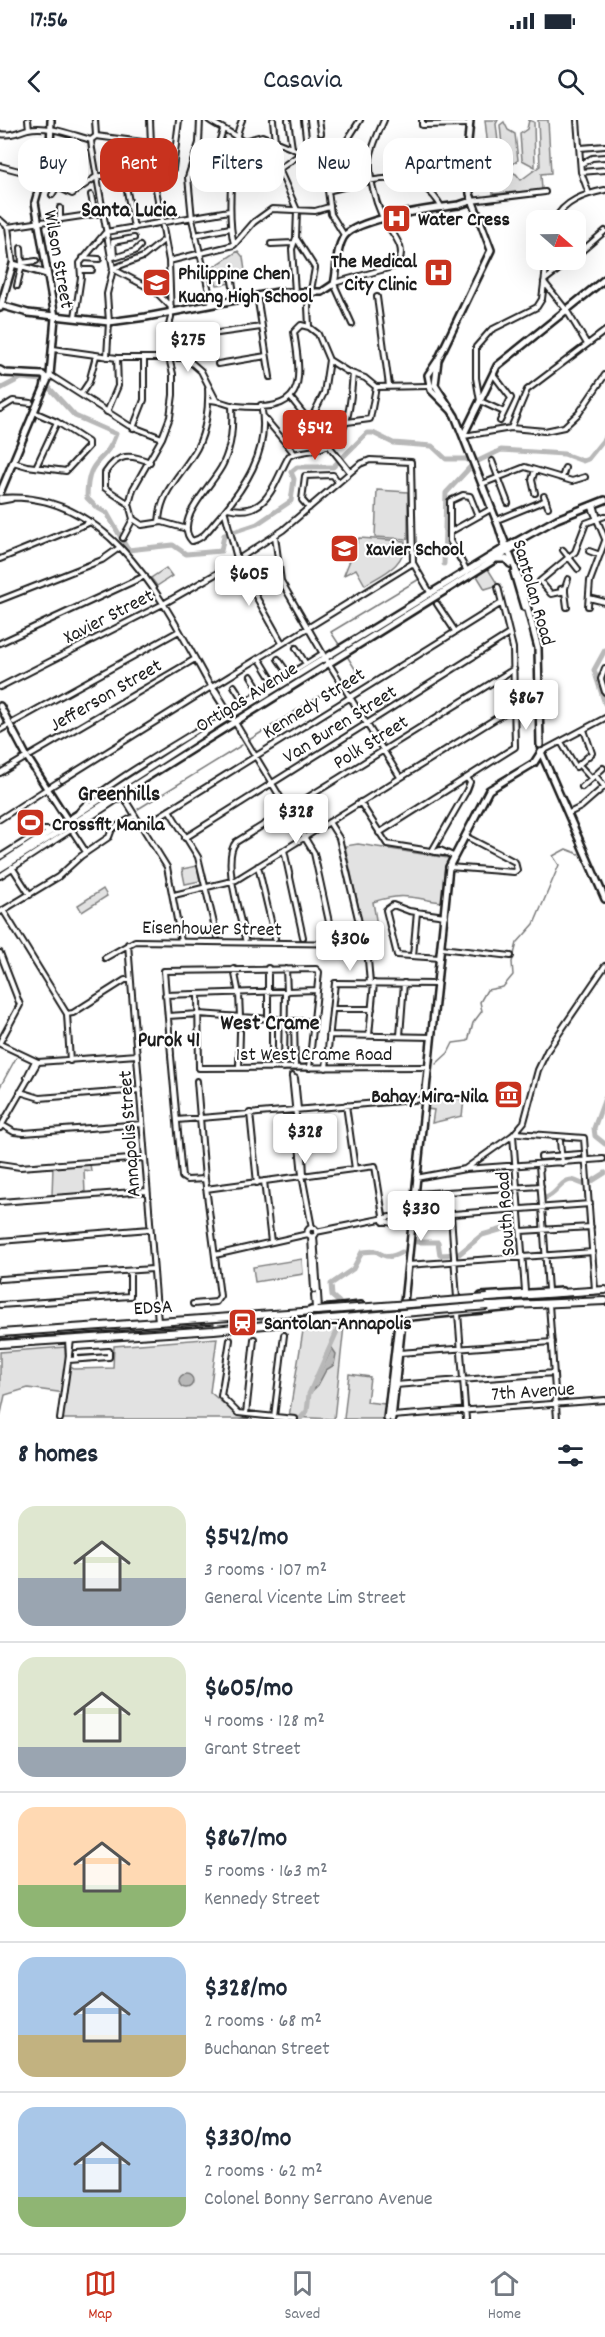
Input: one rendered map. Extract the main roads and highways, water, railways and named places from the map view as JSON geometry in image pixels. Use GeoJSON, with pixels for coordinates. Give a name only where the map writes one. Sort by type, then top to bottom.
{"type":"FeatureCollection","features":[{"type":"Feature","properties":{"kind":"highway","name":"EDSA"},"geometry":{"type":"LineString","coordinates":[[0,1333],[605,1290]]}},
{"type":"Feature","properties":{"kind":"highway","name":"EDSA"},"geometry":{"type":"LineString","coordinates":[[0,1344],[308,1322],[488,1306],[515,1307],[605,1301]]}},
{"type":"Feature","properties":{"kind":"main road","name":"Wilson Street"},"geometry":{"type":"LineString","coordinates":[[0,493],[46,380],[53,350],[54,314],[35,202],[46,166],[52,130],[51,120]]}},
{"type":"Feature","properties":{"kind":"main road","name":"Santolan Road"},"geometry":{"type":"LineString","coordinates":[[452,411],[428,386],[428,375],[438,360],[491,250],[471,201],[467,152],[470,122]]}},
{"type":"Feature","properties":{"kind":"main road"},"geometry":{"type":"LineString","coordinates":[[46,274],[13,264],[0,307],[28,313],[54,314],[110,322],[257,295],[326,290],[334,284],[339,247],[344,235],[382,218],[471,201]]}},
{"type":"Feature","properties":{"kind":"main road"},"geometry":{"type":"LineString","coordinates":[[463,436],[502,361],[605,279]]}},
{"type":"Feature","properties":{"kind":"main road","name":"Santolan Road"},"geometry":{"type":"LineString","coordinates":[[438,360],[434,383],[452,411],[492,508],[538,648],[541,748]]}},
{"type":"Feature","properties":{"kind":"main road"},"geometry":{"type":"LineString","coordinates":[[2,372],[46,380]]}},
{"type":"Feature","properties":{"kind":"main road"},"geometry":{"type":"LineString","coordinates":[[507,549],[530,535],[605,500]]}},
{"type":"Feature","properties":{"kind":"main road","name":"Santolan Road"},"geometry":{"type":"LineString","coordinates":[[507,549],[534,645],[541,748]]}},
{"type":"Feature","properties":{"kind":"main road","name":"Ortigas Avenue"},"geometry":{"type":"LineString","coordinates":[[0,864],[52,830],[68,824],[78,813],[119,793],[230,716],[496,560],[507,549]]}},
{"type":"Feature","properties":{"kind":"main road","name":"Ortigas Avenue"},"geometry":{"type":"LineString","coordinates":[[344,651],[431,594],[507,549]]}},
{"type":"Feature","properties":{"kind":"main road"},"geometry":{"type":"LineString","coordinates":[[496,560],[506,559],[510,564]]}},
{"type":"Feature","properties":{"kind":"main road"},"geometry":{"type":"LineString","coordinates":[[0,706],[68,824]]}},
{"type":"Feature","properties":{"kind":"main road"},"geometry":{"type":"LineString","coordinates":[[0,711],[47,791]]}},
{"type":"Feature","properties":{"kind":"main road","name":"Ortigas Avenue"},"geometry":{"type":"LineString","coordinates":[[0,869],[119,793],[230,716]]}},
{"type":"Feature","properties":{"kind":"main road"},"geometry":{"type":"LineString","coordinates":[[534,763],[541,748]]}},
{"type":"Feature","properties":{"kind":"main road"},"geometry":{"type":"LineString","coordinates":[[541,748],[605,899]]}},
{"type":"Feature","properties":{"kind":"main road"},"geometry":{"type":"LineString","coordinates":[[390,1418],[399,1320],[405,1294],[407,1265],[402,1219],[414,1194],[449,867],[493,787],[534,763],[548,764]]}},
{"type":"Feature","properties":{"kind":"main road"},"geometry":{"type":"LineString","coordinates":[[106,807],[119,793]]}},
{"type":"Feature","properties":{"kind":"main road","name":"EDSA"},"geometry":{"type":"LineString","coordinates":[[315,1309],[548,1290],[572,1292]]}},
{"type":"Feature","properties":{"kind":"main road"},"geometry":{"type":"LineString","coordinates":[[438,1299],[433,1308],[438,1315]]}},
{"type":"Feature","properties":{"kind":"main road"},"geometry":{"type":"LineString","coordinates":[[417,1301],[423,1309],[418,1317]]}},
{"type":"Feature","properties":{"kind":"main road","name":"EDSA"},"geometry":{"type":"LineString","coordinates":[[308,1322],[318,1324],[399,1320],[515,1307]]}},
{"type":"Feature","properties":{"kind":"main road"},"geometry":{"type":"LineString","coordinates":[[393,1385],[400,1353],[399,1320]]}},
{"type":"Feature","properties":{"kind":"waterway"},"geometry":{"type":"LineString","coordinates":[[0,389],[21,378],[42,380],[75,416],[116,434],[112,444],[93,467],[87,498],[107,513],[128,550],[173,545],[186,554],[221,551],[224,535],[257,524],[291,501],[294,479],[291,472],[297,467],[333,467],[367,433],[373,433],[393,443],[432,446],[446,459],[466,459],[474,463]]}},
{"type":"Feature","properties":{"kind":"waterway"},"geometry":{"type":"LineString","coordinates":[[444,564],[446,493],[474,463],[501,450],[564,454],[583,461],[588,459],[605,438]]}},
{"type":"Feature","properties":{"kind":"waterway"},"geometry":{"type":"LineString","coordinates":[[340,646],[331,632],[421,578]]}},
{"type":"Feature","properties":{"kind":"waterway"},"geometry":{"type":"LineString","coordinates":[[605,650],[594,670],[605,704]]}},
{"type":"Feature","properties":{"kind":"waterway"},"geometry":{"type":"LineString","coordinates":[[344,681],[357,672],[347,656]]}},
{"type":"Feature","properties":{"kind":"waterway"},"geometry":{"type":"LineString","coordinates":[[249,740],[339,684]]}},
{"type":"Feature","properties":{"kind":"waterway"},"geometry":{"type":"LineString","coordinates":[[138,809],[242,745]]}},
{"type":"Feature","properties":{"kind":"waterway"},"geometry":{"type":"LineString","coordinates":[[436,1064],[448,1053],[453,1043],[468,1041],[473,1023],[482,1011],[480,1002],[487,990],[503,987],[513,975],[512,962],[517,943],[534,924],[559,865],[553,856],[566,849],[579,854]]}},
{"type":"Feature","properties":{"kind":"waterway"},"geometry":{"type":"LineString","coordinates":[[0,1087],[16,1058]]}},
{"type":"Feature","properties":{"kind":"waterway"},"geometry":{"type":"LineString","coordinates":[[605,1098],[594,1128],[595,1136],[605,1144]]}},
{"type":"Feature","properties":{"kind":"waterway"},"geometry":{"type":"LineString","coordinates":[[545,1198],[567,1181],[573,1180],[586,1185],[605,1173]]}},
{"type":"Feature","properties":{"kind":"waterway"},"geometry":{"type":"LineString","coordinates":[[413,1242],[438,1242],[440,1255],[459,1254],[482,1235],[510,1227],[517,1221]]}},
{"type":"Feature","properties":{"kind":"waterway"},"geometry":{"type":"LineString","coordinates":[[339,1302],[332,1296],[331,1284],[353,1269],[362,1252],[376,1251],[389,1256],[402,1252]]}},
{"type":"Feature","properties":{"kind":"waterway"},"geometry":{"type":"LineString","coordinates":[[300,1419],[307,1411],[309,1394],[338,1329]]}},
{"type":"Feature","properties":{"kind":"tram line"},"geometry":{"type":"LineString","coordinates":[[271,1318],[605,1294]]}},
{"type":"Feature","properties":{"kind":"tram line"},"geometry":{"type":"LineString","coordinates":[[0,1339],[214,1324]]}},
{"type":"Feature","properties":{"kind":"place","name":"Water Cress"},"geometry":{"type":"Point","coordinates":[397,218]}},
{"type":"Feature","properties":{"kind":"place","name":"The Medical City Clinic"},"geometry":{"type":"Point","coordinates":[438,272]}},
{"type":"Feature","properties":{"kind":"place","name":"Philippine Chen Kuang High School"},"geometry":{"type":"Point","coordinates":[157,283]}},
{"type":"Feature","properties":{"kind":"place","name":"Xavier School"},"geometry":{"type":"Point","coordinates":[345,548]}},
{"type":"Feature","properties":{"kind":"place","name":"Crossfit Manila"},"geometry":{"type":"Point","coordinates":[31,823]}},
{"type":"Feature","properties":{"kind":"place","name":"Bahay Mira-Nila"},"geometry":{"type":"Point","coordinates":[509,1095]}},
{"type":"Feature","properties":{"kind":"place","name":"Santolan-Annapolis"},"geometry":{"type":"Point","coordinates":[243,1322]}},
{"type":"Feature","properties":{"kind":"district","name":"Santa Lucia"},"geometry":{"type":"Point","coordinates":[129,208]}},
{"type":"Feature","properties":{"kind":"district","name":"Greenhills"},"geometry":{"type":"Point","coordinates":[119,792]}},
{"type":"Feature","properties":{"kind":"district","name":"West Crame"},"geometry":{"type":"Point","coordinates":[270,1021]}},
{"type":"Feature","properties":{"kind":"district","name":"Purok 41"},"geometry":{"type":"Point","coordinates":[169,1039]}}]}
